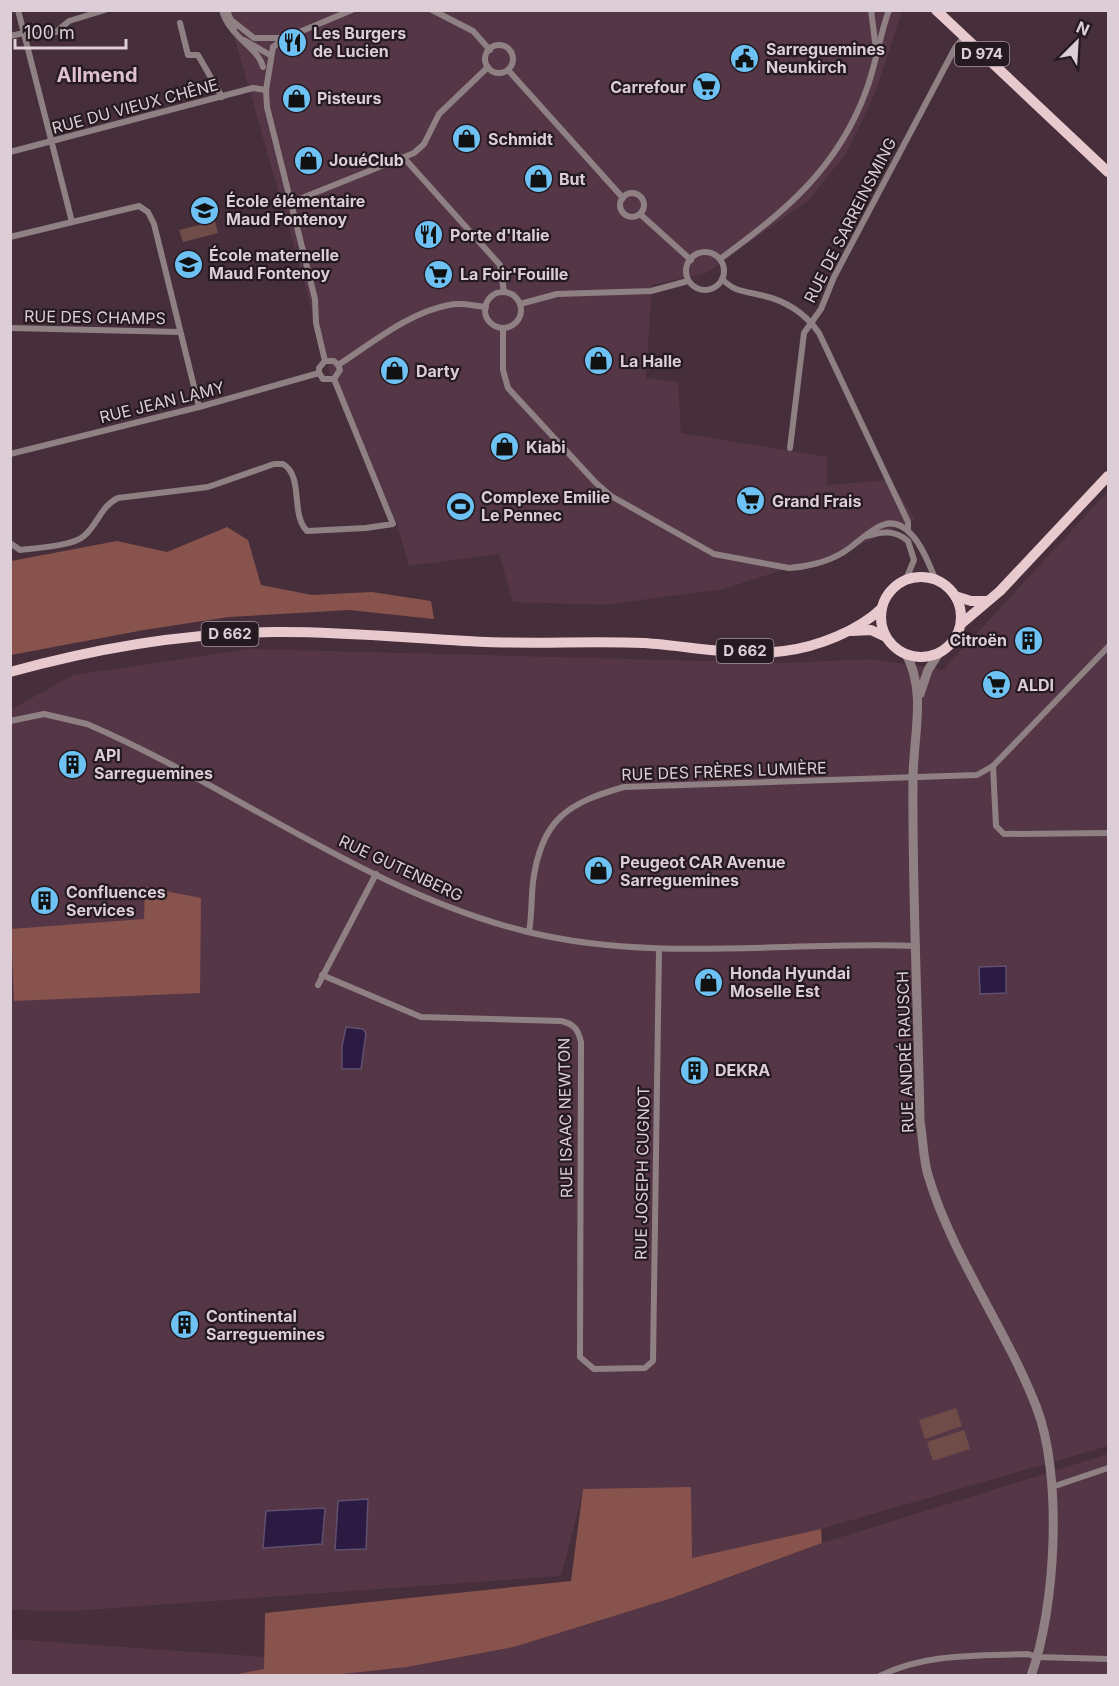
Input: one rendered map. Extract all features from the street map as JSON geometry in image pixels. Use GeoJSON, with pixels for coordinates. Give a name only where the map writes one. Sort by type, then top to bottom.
{"type":"FeatureCollection","features":[{"type":"Feature","properties":{"kind":"main road","name":"D 974"},"geometry":{"type":"LineString","coordinates":[[936,10],[1108,172]]}},
{"type":"Feature","properties":{"kind":"main road"},"geometry":{"type":"LineString","coordinates":[[961,624],[1000,591],[1108,476]]}},
{"type":"Feature","properties":{"kind":"main road"},"geometry":{"type":"LineString","coordinates":[[956,596],[961,609],[961,624],[956,638],[939,653],[922,657],[906,654],[886,636],[881,623],[882,608],[891,591],[906,579],[926,577],[936,580],[956,596],[971,601],[988,601]]}},
{"type":"Feature","properties":{"kind":"main road","name":"D 662"},"geometry":{"type":"LineString","coordinates":[[10,672],[123,646],[243,633],[334,633],[488,642],[642,643],[764,652],[798,649],[845,632],[868,620],[882,608]]}},
{"type":"Feature","properties":{"kind":"main road","name":"D 662"},"geometry":{"type":"LineString","coordinates":[[845,632],[871,630],[886,636]]}},
{"type":"Feature","properties":{"kind":"street"},"geometry":{"type":"LineString","coordinates":[[18,10],[72,222]]}},
{"type":"Feature","properties":{"kind":"street"},"geometry":{"type":"LineString","coordinates":[[10,36],[56,32],[69,21],[105,10]]}},
{"type":"Feature","properties":{"kind":"street"},"geometry":{"type":"LineString","coordinates":[[222,10],[230,28],[245,45],[257,54],[263,67]]}},
{"type":"Feature","properties":{"kind":"street"},"geometry":{"type":"LineString","coordinates":[[227,10],[234,31],[245,41],[270,55]]}},
{"type":"Feature","properties":{"kind":"street"},"geometry":{"type":"LineString","coordinates":[[325,361],[316,323],[315,299],[267,106],[266,90],[273,47],[285,38],[352,10]]}},
{"type":"Feature","properties":{"kind":"street"},"geometry":{"type":"LineString","coordinates":[[432,10],[473,31],[490,50]]}},
{"type":"Feature","properties":{"kind":"street"},"geometry":{"type":"LineString","coordinates":[[871,10],[877,52]]}},
{"type":"Feature","properties":{"kind":"street"},"geometry":{"type":"LineString","coordinates":[[720,259],[768,225],[793,203],[815,178],[843,139],[865,93],[889,10]]}},
{"type":"Feature","properties":{"kind":"street"},"geometry":{"type":"LineString","coordinates":[[230,18],[246,33],[263,40],[285,38]]}},
{"type":"Feature","properties":{"kind":"street"},"geometry":{"type":"LineString","coordinates":[[180,23],[188,55],[198,55],[222,97]]}},
{"type":"Feature","properties":{"kind":"street","name":"RUE DE SARREINSMING"},"geometry":{"type":"LineString","coordinates":[[936,580],[921,547],[908,530],[908,522],[819,333],[811,322],[821,309],[834,277],[957,44],[964,37]]}},
{"type":"Feature","properties":{"kind":"street"},"geometry":{"type":"LineString","coordinates":[[263,40],[270,55]]}},
{"type":"Feature","properties":{"kind":"street"},"geometry":{"type":"LineString","coordinates":[[499,46],[509,50],[513,62],[508,70],[496,73],[488,67],[486,59],[490,50],[499,46]]}},
{"type":"Feature","properties":{"kind":"street"},"geometry":{"type":"LineString","coordinates":[[292,202],[405,159],[424,144],[439,114],[488,67]]}},
{"type":"Feature","properties":{"kind":"street"},"geometry":{"type":"LineString","coordinates":[[508,70],[623,198]]}},
{"type":"Feature","properties":{"kind":"street","name":"RUE DU VIEUX CHÊNE"},"geometry":{"type":"LineString","coordinates":[[10,152],[253,88],[266,90]]}},
{"type":"Feature","properties":{"kind":"street"},"geometry":{"type":"LineString","coordinates":[[405,159],[500,265],[504,292]]}},
{"type":"Feature","properties":{"kind":"street"},"geometry":{"type":"LineString","coordinates":[[632,193],[641,197],[644,208],[640,214],[630,216],[624,213],[620,204],[623,198],[632,193]]}},
{"type":"Feature","properties":{"kind":"street"},"geometry":{"type":"LineString","coordinates":[[10,237],[139,206],[148,212],[154,224],[199,407]]}},
{"type":"Feature","properties":{"kind":"street"},"geometry":{"type":"LineString","coordinates":[[640,214],[691,260]]}},
{"type":"Feature","properties":{"kind":"street"},"geometry":{"type":"LineString","coordinates":[[520,304],[557,294],[651,291],[688,281],[703,291],[715,287],[722,279],[724,267],[720,259],[700,253],[691,260],[687,268],[688,281]]}},
{"type":"Feature","properties":{"kind":"street"},"geometry":{"type":"LineString","coordinates":[[722,279],[739,292],[773,299],[790,307],[811,322],[804,333],[790,448]]}},
{"type":"Feature","properties":{"kind":"street"},"geometry":{"type":"LineString","coordinates":[[504,292],[512,294],[520,304],[517,321],[503,327],[490,321],[486,307],[493,295],[504,292]]}},
{"type":"Feature","properties":{"kind":"street"},"geometry":{"type":"LineString","coordinates":[[338,365],[410,320],[447,305],[465,303],[486,307]]}},
{"type":"Feature","properties":{"kind":"street"},"geometry":{"type":"LineString","coordinates":[[503,327],[503,370],[508,388],[596,483],[611,496],[714,554],[733,559],[800,567],[842,554],[866,536],[873,527],[886,524],[908,530]]}},
{"type":"Feature","properties":{"kind":"street","name":"RUE DES CHAMPS"},"geometry":{"type":"LineString","coordinates":[[10,328],[180,332]]}},
{"type":"Feature","properties":{"kind":"street"},"geometry":{"type":"LineString","coordinates":[[325,361],[334,361],[338,365],[340,370],[334,379],[323,379],[319,374],[319,368],[325,361]]}},
{"type":"Feature","properties":{"kind":"street","name":"RUE JEAN LAMY"},"geometry":{"type":"LineString","coordinates":[[10,454],[199,407],[319,374]]}},
{"type":"Feature","properties":{"kind":"street"},"geometry":{"type":"LineString","coordinates":[[10,543],[20,550],[72,542],[84,537],[109,502],[118,498],[208,487],[274,464],[283,464],[292,472],[300,522],[307,531],[393,524],[334,379]]}},
{"type":"Feature","properties":{"kind":"street"},"geometry":{"type":"LineString","coordinates":[[866,536],[881,531],[894,532],[908,542],[914,560],[906,579]]}},
{"type":"Feature","properties":{"kind":"street"},"geometry":{"type":"LineString","coordinates":[[1108,647],[993,766],[996,826],[1004,834],[1108,833]]}},
{"type":"Feature","properties":{"kind":"street","name":"RUE ANDRÉ RAUSCH"},"geometry":{"type":"LineString","coordinates":[[918,699],[928,670],[939,653]]}},
{"type":"Feature","properties":{"kind":"street","name":"RUE ANDRÉ RAUSCH"},"geometry":{"type":"LineString","coordinates":[[906,654],[916,676],[918,699],[913,778],[920,1121],[928,1174],[952,1235],[1036,1406],[1046,1441],[1052,1487],[1050,1570],[1037,1659]]}},
{"type":"Feature","properties":{"kind":"street","name":"RUE GUTENBERG"},"geometry":{"type":"LineString","coordinates":[[10,721],[44,714],[87,724],[433,902],[529,932],[658,949],[916,946]]}},
{"type":"Feature","properties":{"kind":"street","name":"RUE DES FRÈRES LUMIÈRE"},"geometry":{"type":"LineString","coordinates":[[529,932],[538,851],[555,820],[591,796],[624,787],[976,775],[993,766]]}},
{"type":"Feature","properties":{"kind":"street"},"geometry":{"type":"LineString","coordinates":[[318,985],[376,874]]}},
{"type":"Feature","properties":{"kind":"street","name":"RUE JOSEPH CUGNOT"},"geometry":{"type":"LineString","coordinates":[[620,1368],[645,1368],[653,1361],[658,949]]}},
{"type":"Feature","properties":{"kind":"street","name":"RUE ISAAC NEWTON"},"geometry":{"type":"LineString","coordinates":[[322,975],[421,1017],[561,1021],[570,1023],[578,1030],[581,1042],[580,1357],[594,1368],[620,1368]]}},
{"type":"Feature","properties":{"kind":"street"},"geometry":{"type":"LineString","coordinates":[[1052,1487],[1108,1468]]}},
{"type":"Feature","properties":{"kind":"street"},"geometry":{"type":"LineString","coordinates":[[880,1676],[896,1667],[948,1658],[1028,1654],[1037,1659],[1108,1659]]}},
{"type":"Feature","properties":{"kind":"street"},"geometry":{"type":"LineString","coordinates":[[1031,1676],[1037,1659]]}},
{"type":"Feature","properties":{"kind":"street"},"geometry":{"type":"LineString","coordinates":[[1036,1676],[1037,1659]]}},
{"type":"Feature","properties":{"kind":"shaded area"},"geometry":{"type":"Polygon","coordinates":[[[227,11],[902,11],[876,91],[847,152],[809,200],[706,273],[652,285],[646,378],[678,382],[681,433],[827,457],[827,485],[890,480],[915,519],[832,558],[789,568],[724,589],[604,605],[513,602],[499,554],[409,566],[397,524],[330,373],[227,11]]]}},
{"type":"Feature","properties":{"kind":"shaded area"},"geometry":{"type":"Polygon","coordinates":[[[215,221],[218,233],[183,242],[179,230],[215,221]]]}},
{"type":"Feature","properties":{"kind":"shaded area"},"geometry":{"type":"Polygon","coordinates":[[[1108,491],[1108,1446],[821,1529],[692,1558],[584,1489],[561,1576],[74,1611],[11,1610],[10,710],[73,675],[250,649],[784,663],[871,659],[943,670],[1108,491]]]}},
{"type":"Feature","properties":{"kind":"shaded area"},"geometry":{"type":"Polygon","coordinates":[[[227,527],[248,540],[261,585],[312,595],[372,592],[431,601],[434,619],[349,610],[229,617],[11,655],[11,561],[117,541],[167,552],[227,527]]]}},
{"type":"Feature","properties":{"kind":"shaded area"},"geometry":{"type":"Polygon","coordinates":[[[145,887],[201,898],[200,993],[14,1001],[11,929],[144,919],[145,887]]]}},
{"type":"Feature","properties":{"kind":"shaded area"},"geometry":{"type":"Polygon","coordinates":[[[1006,966],[1006,993],[980,994],[979,967],[1006,966]]]}},
{"type":"Feature","properties":{"kind":"shaded area"},"geometry":{"type":"Polygon","coordinates":[[[346,1027],[363,1029],[366,1033],[361,1069],[342,1069],[342,1046],[346,1027]]]}},
{"type":"Feature","properties":{"kind":"shaded area"},"geometry":{"type":"Polygon","coordinates":[[[956,1408],[962,1426],[925,1439],[919,1420],[956,1408]]]}},
{"type":"Feature","properties":{"kind":"shaded area"},"geometry":{"type":"Polygon","coordinates":[[[964,1430],[970,1449],[933,1461],[927,1442],[964,1430]]]}},
{"type":"Feature","properties":{"kind":"shaded area"},"geometry":{"type":"Polygon","coordinates":[[[1108,1454],[1108,1675],[11,1676],[10,1639],[407,1667],[514,1647],[672,1598],[822,1543],[1108,1454]]]}},
{"type":"Feature","properties":{"kind":"shaded area"},"geometry":{"type":"Polygon","coordinates":[[[691,1487],[692,1558],[821,1529],[822,1543],[672,1598],[514,1647],[407,1667],[332,1675],[227,1676],[264,1669],[265,1613],[571,1581],[583,1489],[691,1487]]]}},
{"type":"Feature","properties":{"kind":"shaded area"},"geometry":{"type":"Polygon","coordinates":[[[368,1499],[366,1549],[335,1550],[338,1501],[368,1499]]]}},
{"type":"Feature","properties":{"kind":"shaded area"},"geometry":{"type":"Polygon","coordinates":[[[325,1509],[322,1544],[263,1548],[266,1511],[325,1509]]]}},
{"type":"Feature","properties":{"kind":"place","name":"Les Burgers de Lucien"},"geometry":{"type":"Point","coordinates":[292,42]}},
{"type":"Feature","properties":{"kind":"place","name":"Sarreguemines Neunkirch"},"geometry":{"type":"Point","coordinates":[745,58]}},
{"type":"Feature","properties":{"kind":"place","name":"Carrefour"},"geometry":{"type":"Point","coordinates":[707,87]}},
{"type":"Feature","properties":{"kind":"place","name":"Pisteurs"},"geometry":{"type":"Point","coordinates":[296,98]}},
{"type":"Feature","properties":{"kind":"place","name":"Schmidt"},"geometry":{"type":"Point","coordinates":[467,139]}},
{"type":"Feature","properties":{"kind":"place","name":"JouéClub"},"geometry":{"type":"Point","coordinates":[308,160]}},
{"type":"Feature","properties":{"kind":"place","name":"But"},"geometry":{"type":"Point","coordinates":[538,179]}},
{"type":"Feature","properties":{"kind":"place","name":"École élémentaire Maud Fontenoy"},"geometry":{"type":"Point","coordinates":[205,210]}},
{"type":"Feature","properties":{"kind":"place","name":"Porte d'Italie"},"geometry":{"type":"Point","coordinates":[429,235]}},
{"type":"Feature","properties":{"kind":"place","name":"École maternelle Maud Fontenoy"},"geometry":{"type":"Point","coordinates":[188,264]}},
{"type":"Feature","properties":{"kind":"place","name":"La Foir'Fouille"},"geometry":{"type":"Point","coordinates":[439,274]}},
{"type":"Feature","properties":{"kind":"place","name":"La Halle"},"geometry":{"type":"Point","coordinates":[599,361]}},
{"type":"Feature","properties":{"kind":"place","name":"Darty"},"geometry":{"type":"Point","coordinates":[395,371]}},
{"type":"Feature","properties":{"kind":"place","name":"Kiabi"},"geometry":{"type":"Point","coordinates":[505,447]}},
{"type":"Feature","properties":{"kind":"place","name":"Grand Frais"},"geometry":{"type":"Point","coordinates":[751,501]}},
{"type":"Feature","properties":{"kind":"place","name":"Complexe Emilie Le Pennec"},"geometry":{"type":"Point","coordinates":[460,506]}},
{"type":"Feature","properties":{"kind":"place","name":"Citroën"},"geometry":{"type":"Point","coordinates":[1028,640]}},
{"type":"Feature","properties":{"kind":"place","name":"ALDI"},"geometry":{"type":"Point","coordinates":[996,685]}},
{"type":"Feature","properties":{"kind":"place","name":"API Sarreguemines"},"geometry":{"type":"Point","coordinates":[73,764]}},
{"type":"Feature","properties":{"kind":"place","name":"Peugeot CAR Avenue Sarreguemines"},"geometry":{"type":"Point","coordinates":[599,871]}},
{"type":"Feature","properties":{"kind":"place","name":"Confluences Services"},"geometry":{"type":"Point","coordinates":[45,901]}},
{"type":"Feature","properties":{"kind":"place","name":"Honda Hyundai Moselle Est"},"geometry":{"type":"Point","coordinates":[709,982]}},
{"type":"Feature","properties":{"kind":"place","name":"DEKRA"},"geometry":{"type":"Point","coordinates":[694,1070]}},
{"type":"Feature","properties":{"kind":"place","name":"Continental Sarreguemines"},"geometry":{"type":"Point","coordinates":[185,1325]}},
{"type":"Feature","properties":{"kind":"district","name":"Allmend"},"geometry":{"type":"Point","coordinates":[97,75]}}]}
